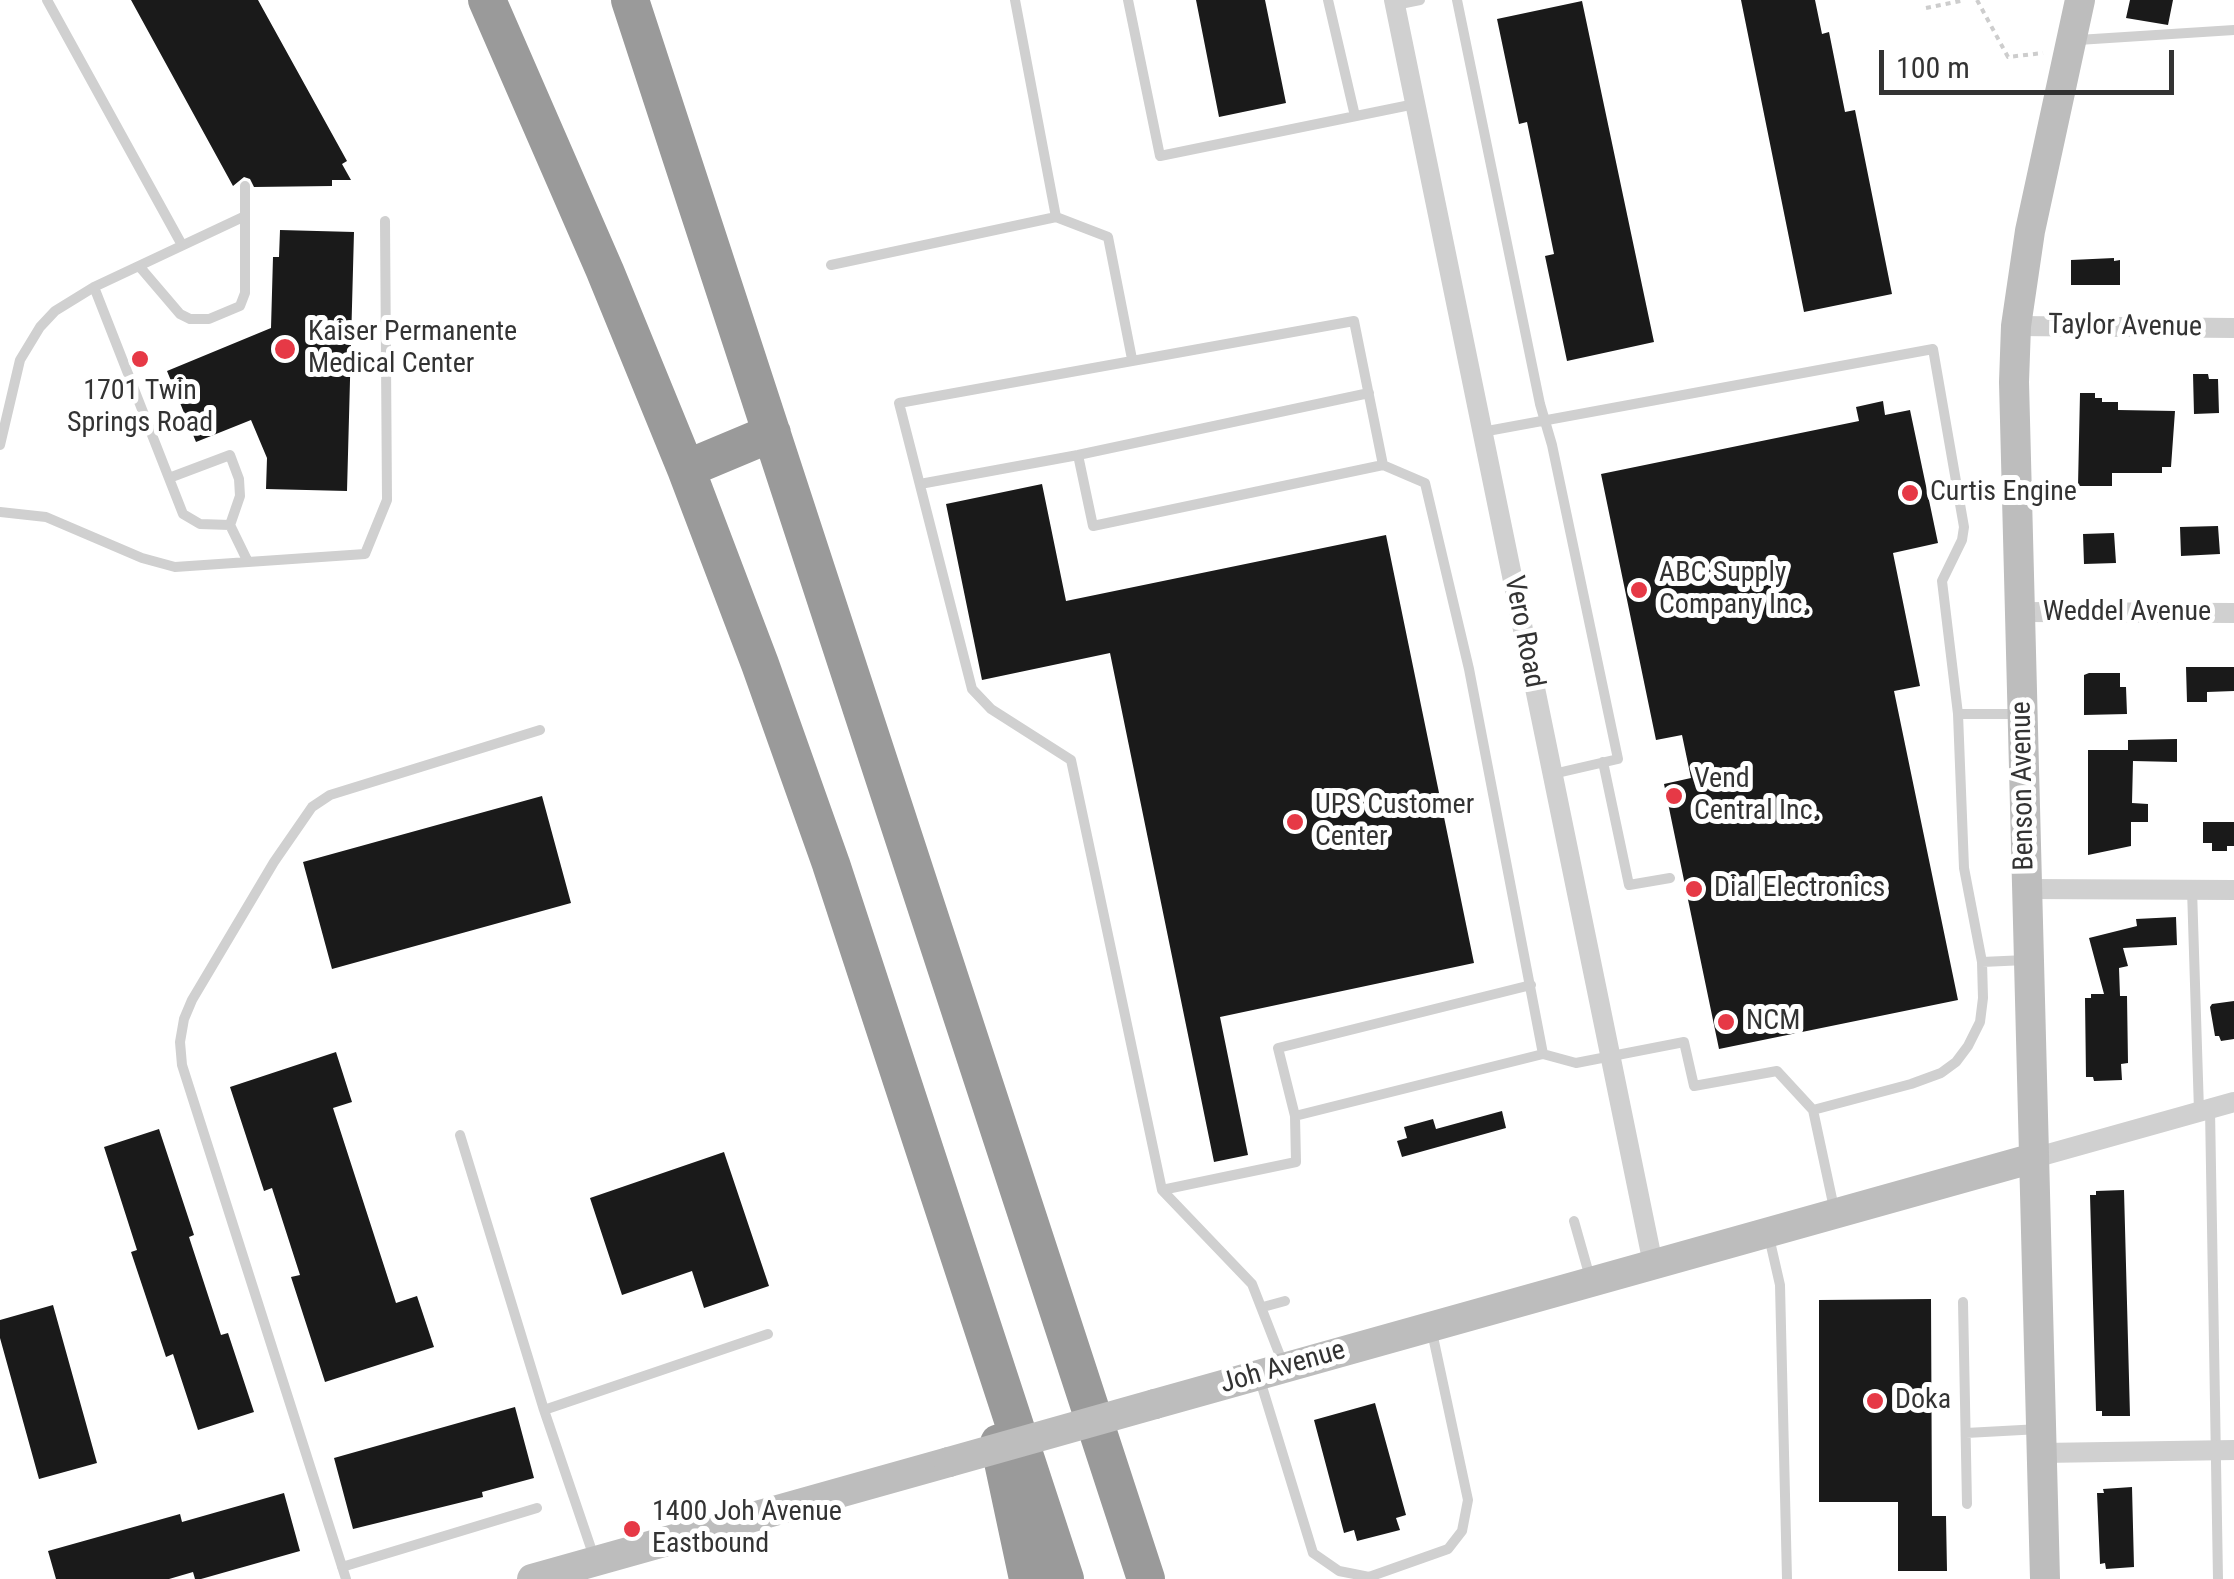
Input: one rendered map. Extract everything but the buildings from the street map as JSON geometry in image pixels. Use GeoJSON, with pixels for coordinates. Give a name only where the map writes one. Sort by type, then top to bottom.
{"type":"FeatureCollection","features":[{"type":"Feature","properties":{"kind":"highway"},"geometry":{"type":"LineString","coordinates":[[487,0],[686,469],[831,864],[1065,1579]]}},
{"type":"Feature","properties":{"kind":"highway"},"geometry":{"type":"LineString","coordinates":[[630,0],[1146,1579]]}},
{"type":"Feature","properties":{"kind":"highway"},"geometry":{"type":"LineString","coordinates":[[686,469],[772,433]]}},
{"type":"Feature","properties":{"kind":"highway"},"geometry":{"type":"LineString","coordinates":[[954,1236],[1028,1579]]}},
{"type":"Feature","properties":{"kind":"highway"},"geometry":{"type":"LineString","coordinates":[[1076,1359],[1157,1579]]}},
{"type":"Feature","properties":{"kind":"street","name":"Benson Avenue"},"geometry":{"type":"LineString","coordinates":[[2045,1579],[2014,382],[2016,326],[2030,231],[2080,0]]}},
{"type":"Feature","properties":{"kind":"street","name":"Vero Road"},"geometry":{"type":"LineString","coordinates":[[1394,2],[1653,1264]]}},
{"type":"Feature","properties":{"kind":"street","name":"Taylor Avenue"},"geometry":{"type":"LineString","coordinates":[[2016,326],[2234,328]]}},
{"type":"Feature","properties":{"kind":"street","name":"Weddel Avenue"},"geometry":{"type":"LineString","coordinates":[[2021,612],[2234,613]]}},
{"type":"Feature","properties":{"kind":"street"},"geometry":{"type":"LineString","coordinates":[[2026,889],[2234,890]]}},
{"type":"Feature","properties":{"kind":"street"},"geometry":{"type":"LineString","coordinates":[[2034,1158],[2234,1102]]}},
{"type":"Feature","properties":{"kind":"street","name":"Joh Avenue"},"geometry":{"type":"LineString","coordinates":[[532,1579],[2034,1158]]}},
{"type":"Feature","properties":{"kind":"street"},"geometry":{"type":"LineString","coordinates":[[2041,1441],[2225,1450]]}},
{"type":"Feature","properties":{"kind":"lane"},"geometry":{"type":"LineString","coordinates":[[47,0],[182,245]]}},
{"type":"Feature","properties":{"kind":"lane"},"geometry":{"type":"LineString","coordinates":[[1014,0],[1056,217]]}},
{"type":"Feature","properties":{"kind":"lane"},"geometry":{"type":"LineString","coordinates":[[1128,0],[1160,156],[1415,104]]}},
{"type":"Feature","properties":{"kind":"lane"},"geometry":{"type":"LineString","coordinates":[[1328,0],[1355,116]]}},
{"type":"Feature","properties":{"kind":"lane"},"geometry":{"type":"LineString","coordinates":[[1394,2],[1420,0]]}},
{"type":"Feature","properties":{"kind":"lane"},"geometry":{"type":"LineString","coordinates":[[1457,0],[1618,758],[1552,774]]}},
{"type":"Feature","properties":{"kind":"lane"},"geometry":{"type":"LineString","coordinates":[[2072,40],[2234,30]]}},
{"type":"Feature","properties":{"kind":"lane"},"geometry":{"type":"LineString","coordinates":[[139,266],[180,314],[199,320],[234,310],[244,301],[245,293],[245,186]]}},
{"type":"Feature","properties":{"kind":"lane"},"geometry":{"type":"LineString","coordinates":[[0,445],[14,374],[29,343],[56,311],[94,287],[243,216]]}},
{"type":"Feature","properties":{"kind":"lane"},"geometry":{"type":"LineString","coordinates":[[831,265],[1056,217],[1108,236],[1132,359]]}},
{"type":"Feature","properties":{"kind":"lane"},"geometry":{"type":"LineString","coordinates":[[0,512],[63,522],[159,564],[190,567],[365,554],[387,500],[385,221]]}},
{"type":"Feature","properties":{"kind":"lane"},"geometry":{"type":"LineString","coordinates":[[94,287],[183,514],[200,524],[230,525]]}},
{"type":"Feature","properties":{"kind":"lane"},"geometry":{"type":"LineString","coordinates":[[1383,465],[1354,321],[899,403],[972,689],[991,709],[1072,760],[1162,1190],[1252,1284],[1263,1307],[1271,1371],[1312,1553],[1339,1571],[1369,1577],[1448,1548],[1462,1531],[1468,1500],[1431,1326]]}},
{"type":"Feature","properties":{"kind":"lane"},"geometry":{"type":"LineString","coordinates":[[1482,432],[1934,349],[1964,527],[1962,540],[1942,581],[1958,714],[1964,868],[1982,962],[1980,1022],[1956,1062],[1941,1073],[1814,1110]]}},
{"type":"Feature","properties":{"kind":"lane"},"geometry":{"type":"LineString","coordinates":[[920,484],[1368,394]]}},
{"type":"Feature","properties":{"kind":"lane"},"geometry":{"type":"LineString","coordinates":[[169,478],[230,455],[240,496],[230,525],[248,562]]}},
{"type":"Feature","properties":{"kind":"lane"},"geometry":{"type":"LineString","coordinates":[[1078,455],[1093,526],[1383,465],[1425,483],[1469,670],[1543,1054]]}},
{"type":"Feature","properties":{"kind":"lane"},"geometry":{"type":"LineString","coordinates":[[1958,714],[2023,714]]}},
{"type":"Feature","properties":{"kind":"lane"},"geometry":{"type":"LineString","coordinates":[[537,1508],[344,1573],[182,1064],[180,1042],[192,1000],[312,807],[330,795],[540,730]]}},
{"type":"Feature","properties":{"kind":"lane"},"geometry":{"type":"LineString","coordinates":[[1603,762],[1629,885],[1670,878]]}},
{"type":"Feature","properties":{"kind":"lane"},"geometry":{"type":"LineString","coordinates":[[2192,890],[2225,1450],[2218,1579]]}},
{"type":"Feature","properties":{"kind":"lane"},"geometry":{"type":"LineString","coordinates":[[1982,962],[2028,960]]}},
{"type":"Feature","properties":{"kind":"lane"},"geometry":{"type":"LineString","coordinates":[[1162,1190],[1296,1162],[1295,1116],[1278,1048],[1531,985]]}},
{"type":"Feature","properties":{"kind":"lane"},"geometry":{"type":"LineString","coordinates":[[1295,1116],[1543,1054],[1576,1063],[1684,1042],[1694,1086],[1777,1071],[1814,1110],[1835,1213]]}},
{"type":"Feature","properties":{"kind":"lane"},"geometry":{"type":"LineString","coordinates":[[460,1135],[544,1410],[596,1561]]}},
{"type":"Feature","properties":{"kind":"lane"},"geometry":{"type":"LineString","coordinates":[[1574,1221],[1591,1282]]}},
{"type":"Feature","properties":{"kind":"lane"},"geometry":{"type":"LineString","coordinates":[[1768,1232],[1780,1285],[1788,1579]]}},
{"type":"Feature","properties":{"kind":"lane"},"geometry":{"type":"LineString","coordinates":[[1263,1307],[1285,1301]]}},
{"type":"Feature","properties":{"kind":"lane"},"geometry":{"type":"LineString","coordinates":[[1963,1302],[1967,1504]]}},
{"type":"Feature","properties":{"kind":"lane"},"geometry":{"type":"LineString","coordinates":[[544,1410],[768,1334]]}},
{"type":"Feature","properties":{"kind":"lane"},"geometry":{"type":"LineString","coordinates":[[1966,1433],[2041,1441]]}},
{"type":"Feature","properties":{"kind":"path"},"geometry":{"type":"LineString","coordinates":[[1926,8],[1965,0]]}},
{"type":"Feature","properties":{"kind":"path"},"geometry":{"type":"LineString","coordinates":[[1977,0],[2008,57],[2042,53]]}},
{"type":"Feature","properties":{"kind":"place","name":"Kaiser Permanente Medical Center"},"geometry":{"type":"Point","coordinates":[285,349]}},
{"type":"Feature","properties":{"kind":"place","name":"1701 Twin Springs Road"},"geometry":{"type":"Point","coordinates":[140,359]}},
{"type":"Feature","properties":{"kind":"place","name":"Curtis Engine"},"geometry":{"type":"Point","coordinates":[1910,493]}},
{"type":"Feature","properties":{"kind":"place","name":"ABC Supply Company Inc."},"geometry":{"type":"Point","coordinates":[1639,590]}},
{"type":"Feature","properties":{"kind":"place","name":"Vend Central Inc."},"geometry":{"type":"Point","coordinates":[1674,796]}},
{"type":"Feature","properties":{"kind":"place","name":"UPS Customer Center"},"geometry":{"type":"Point","coordinates":[1295,822]}},
{"type":"Feature","properties":{"kind":"place","name":"Dial Electronics"},"geometry":{"type":"Point","coordinates":[1694,889]}},
{"type":"Feature","properties":{"kind":"place","name":"NCM"},"geometry":{"type":"Point","coordinates":[1726,1022]}},
{"type":"Feature","properties":{"kind":"place","name":"Doka"},"geometry":{"type":"Point","coordinates":[1875,1401]}},
{"type":"Feature","properties":{"kind":"place","name":"1400 Joh Avenue Eastbound"},"geometry":{"type":"Point","coordinates":[632,1529]}}]}
